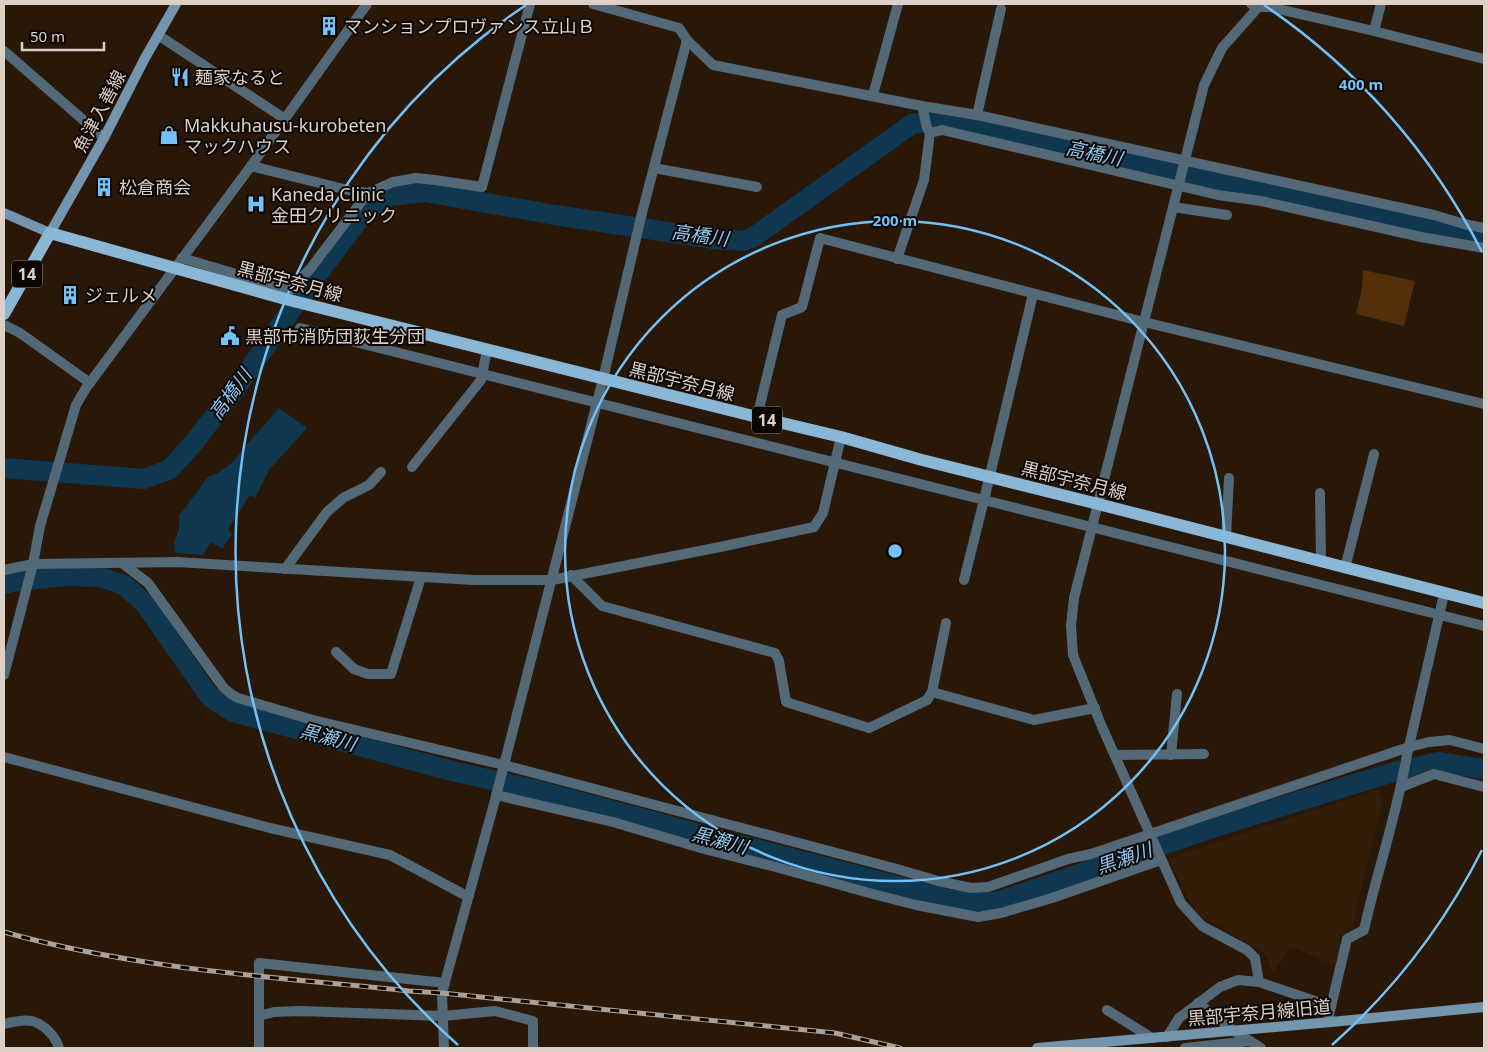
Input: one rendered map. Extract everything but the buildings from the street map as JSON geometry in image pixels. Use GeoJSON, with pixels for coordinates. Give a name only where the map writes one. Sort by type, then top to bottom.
{"type":"FeatureCollection","features":[{"type":"Feature","properties":{"kind":"main road","name":"黒部宇奈月線"},"geometry":{"type":"LineString","coordinates":[[50,233],[178,263],[285,299],[757,418],[841,437],[922,460],[1484,603]]}},
{"type":"Feature","properties":{"kind":"main road","name":"14"},"geometry":{"type":"LineString","coordinates":[[4,314],[50,233]]}},
{"type":"Feature","properties":{"kind":"street","name":"魚津入善線"},"geometry":{"type":"LineString","coordinates":[[50,233],[104,138],[176,4]]}},
{"type":"Feature","properties":{"kind":"street"},"geometry":{"type":"LineString","coordinates":[[4,675],[32,568],[40,526],[76,405],[90,383],[251,166],[367,4]]}},
{"type":"Feature","properties":{"kind":"street"},"geometry":{"type":"LineString","coordinates":[[178,263],[290,290],[310,269],[368,193],[393,182],[416,178],[482,187],[530,4]]}},
{"type":"Feature","properties":{"kind":"street"},"geometry":{"type":"LineString","coordinates":[[593,4],[679,28],[687,40],[712,65],[977,115],[1434,215],[1484,228]]}},
{"type":"Feature","properties":{"kind":"street"},"geometry":{"type":"LineString","coordinates":[[874,95],[898,4]]}},
{"type":"Feature","properties":{"kind":"street"},"geometry":{"type":"LineString","coordinates":[[1374,31],[1380,4]]}},
{"type":"Feature","properties":{"kind":"street"},"geometry":{"type":"LineString","coordinates":[[1259,982],[1255,958],[1247,950],[1202,926],[1181,903],[1073,655],[1071,626],[1074,598],[1204,85],[1222,48],[1257,5],[1270,6],[1484,59]]}},
{"type":"Feature","properties":{"kind":"street"},"geometry":{"type":"LineString","coordinates":[[977,115],[1000,9]]}},
{"type":"Feature","properties":{"kind":"street"},"geometry":{"type":"LineString","coordinates":[[158,35],[285,119]]}},
{"type":"Feature","properties":{"kind":"street"},"geometry":{"type":"LineString","coordinates":[[444,1048],[442,993],[552,580],[687,40]]}},
{"type":"Feature","properties":{"kind":"street"},"geometry":{"type":"LineString","coordinates":[[4,51],[104,138]]}},
{"type":"Feature","properties":{"kind":"street"},"geometry":{"type":"LineString","coordinates":[[922,106],[926,128],[930,132]]}},
{"type":"Feature","properties":{"kind":"street"},"geometry":{"type":"LineString","coordinates":[[930,132],[942,130],[1218,194],[1261,201],[1421,237],[1484,248]]}},
{"type":"Feature","properties":{"kind":"street"},"geometry":{"type":"LineString","coordinates":[[897,258],[924,180],[930,132]]}},
{"type":"Feature","properties":{"kind":"street"},"geometry":{"type":"LineString","coordinates":[[251,166],[352,191],[368,193]]}},
{"type":"Feature","properties":{"kind":"street"},"geometry":{"type":"LineString","coordinates":[[654,168],[758,187]]}},
{"type":"Feature","properties":{"kind":"street"},"geometry":{"type":"LineString","coordinates":[[1173,207],[1227,215]]}},
{"type":"Feature","properties":{"kind":"street"},"geometry":{"type":"LineString","coordinates":[[4,213],[50,233]]}},
{"type":"Feature","properties":{"kind":"street"},"geometry":{"type":"LineString","coordinates":[[757,418],[782,316],[802,307],[820,238],[1144,322],[1484,404]]}},
{"type":"Feature","properties":{"kind":"street"},"geometry":{"type":"LineString","coordinates":[[964,580],[1033,294]]}},
{"type":"Feature","properties":{"kind":"street"},"geometry":{"type":"LineString","coordinates":[[4,325],[20,333],[90,383]]}},
{"type":"Feature","properties":{"kind":"street"},"geometry":{"type":"LineString","coordinates":[[300,328],[1484,626]]}},
{"type":"Feature","properties":{"kind":"street"},"geometry":{"type":"LineString","coordinates":[[412,467],[481,380],[487,350]]}},
{"type":"Feature","properties":{"kind":"street"},"geometry":{"type":"LineString","coordinates":[[4,570],[122,562],[177,562],[473,580],[552,580],[814,527],[823,513],[841,437]]}},
{"type":"Feature","properties":{"kind":"street"},"geometry":{"type":"LineString","coordinates":[[1345,568],[1374,454]]}},
{"type":"Feature","properties":{"kind":"street"},"geometry":{"type":"LineString","coordinates":[[285,569],[327,512],[343,498],[369,485],[381,472]]}},
{"type":"Feature","properties":{"kind":"street"},"geometry":{"type":"LineString","coordinates":[[1226,537],[1229,478]]}},
{"type":"Feature","properties":{"kind":"street"},"geometry":{"type":"LineString","coordinates":[[1320,493],[1321,562]]}},
{"type":"Feature","properties":{"kind":"street"},"geometry":{"type":"LineString","coordinates":[[122,562],[148,583],[223,687],[238,698],[313,720],[971,888],[988,887],[1068,859],[1151,836],[1202,817],[1408,751],[1429,742],[1450,740],[1484,749]]}},
{"type":"Feature","properties":{"kind":"street"},"geometry":{"type":"LineString","coordinates":[[571,575],[602,606],[776,654],[779,661],[786,702],[869,728],[928,700],[932,692],[946,623]]}},
{"type":"Feature","properties":{"kind":"street"},"geometry":{"type":"LineString","coordinates":[[336,652],[354,669],[368,674],[391,674],[421,577]]}},
{"type":"Feature","properties":{"kind":"street"},"geometry":{"type":"LineString","coordinates":[[1330,1019],[1347,939],[1364,930],[1402,783],[1444,594]]}},
{"type":"Feature","properties":{"kind":"street"},"geometry":{"type":"LineString","coordinates":[[932,692],[1034,720],[1095,708]]}},
{"type":"Feature","properties":{"kind":"street"},"geometry":{"type":"LineString","coordinates":[[1171,755],[1177,694]]}},
{"type":"Feature","properties":{"kind":"street"},"geometry":{"type":"LineString","coordinates":[[1116,755],[1204,754]]}},
{"type":"Feature","properties":{"kind":"street"},"geometry":{"type":"LineString","coordinates":[[4,757],[270,828],[390,855],[469,896]]}},
{"type":"Feature","properties":{"kind":"street"},"geometry":{"type":"LineString","coordinates":[[1402,783],[1434,774],[1484,787]]}},
{"type":"Feature","properties":{"kind":"street"},"geometry":{"type":"LineString","coordinates":[[495,798],[612,822],[704,849],[873,894],[916,905],[978,917],[1001,913],[1052,898],[1160,858]]}},
{"type":"Feature","properties":{"kind":"street"},"geometry":{"type":"LineString","coordinates":[[259,1048],[259,963],[445,983]]}},
{"type":"Feature","properties":{"kind":"street"},"geometry":{"type":"LineString","coordinates":[[1167,1037],[1179,1018],[1220,987],[1238,980],[1259,982],[1315,1001],[1330,1019]]}},
{"type":"Feature","properties":{"kind":"street"},"geometry":{"type":"LineString","coordinates":[[1198,1003],[1234,1031],[1261,1048]]}},
{"type":"Feature","properties":{"kind":"street","name":"黒部宇奈月線旧道"},"geometry":{"type":"LineString","coordinates":[[1037,1048],[1234,1031],[1330,1019],[1484,1006]]}},
{"type":"Feature","properties":{"kind":"street"},"geometry":{"type":"LineString","coordinates":[[1107,1010],[1152,1038]]}},
{"type":"Feature","properties":{"kind":"street"},"geometry":{"type":"LineString","coordinates":[[258,1016],[274,1012],[300,1011],[443,1016],[495,1011],[533,1021],[534,1048]]}},
{"type":"Feature","properties":{"kind":"street"},"geometry":{"type":"LineString","coordinates":[[4,1024],[32,1021],[44,1027],[54,1037],[59,1048]]}},
{"type":"Feature","properties":{"kind":"street"},"geometry":{"type":"LineString","coordinates":[[1185,1048],[1250,1041]]}},
{"type":"Feature","properties":{"kind":"shaded area"},"geometry":{"type":"Polygon","coordinates":[[[1363,270],[1415,281],[1404,326],[1356,314],[1362,289],[1363,270]]]}},
{"type":"Feature","properties":{"kind":"shaded area"},"geometry":{"type":"Polygon","coordinates":[[[1377,789],[1383,799],[1352,928],[1340,936],[1336,966],[1290,946],[1273,973],[1264,953],[1202,917],[1187,897],[1169,859],[1377,789]]]}},
{"type":"Feature","properties":{"kind":"water"},"geometry":{"type":"Polygon","coordinates":[[[279,408],[307,428],[269,470],[255,498],[250,495],[228,529],[232,534],[222,549],[211,542],[203,555],[175,553],[174,543],[179,529],[179,516],[208,477],[218,473],[233,462],[279,408]]]}},
{"type":"Feature","properties":{"kind":"waterway","name":"高橋川"},"geometry":{"type":"LineString","coordinates":[[4,468],[144,479],[170,469],[192,445],[236,388],[302,295],[363,214],[390,196],[425,192],[555,215],[714,239],[743,241],[752,238],[912,124],[940,120],[1484,239]]}},
{"type":"Feature","properties":{"kind":"waterway","name":"黒瀬川"},"geometry":{"type":"LineString","coordinates":[[4,584],[65,576],[100,577],[124,585],[145,604],[210,697],[233,712],[452,771],[536,790],[951,900],[997,902],[1212,828],[1390,773],[1438,762],[1484,769]]}},
{"type":"Feature","properties":{"kind":"railway"},"geometry":{"type":"LineString","coordinates":[[4,932],[53,945],[103,955],[205,970],[835,1033],[900,1048]]}},
{"type":"Feature","properties":{"kind":"place","name":"マンションプロヴァンス立山Ｂ"},"geometry":{"type":"Point","coordinates":[329,26]}},
{"type":"Feature","properties":{"kind":"place","name":"麺家なると"},"geometry":{"type":"Point","coordinates":[180,77]}},
{"type":"Feature","properties":{"kind":"place","name":"Makkuhausu-kurobeten マックハウス"},"geometry":{"type":"Point","coordinates":[169,135]}},
{"type":"Feature","properties":{"kind":"place","name":"松倉商会"},"geometry":{"type":"Point","coordinates":[104,187]}},
{"type":"Feature","properties":{"kind":"place","name":"Kaneda Clinic 金田クリニック"},"geometry":{"type":"Point","coordinates":[256,204]}},
{"type":"Feature","properties":{"kind":"place","name":"ジェルメ"},"geometry":{"type":"Point","coordinates":[70,295]}},
{"type":"Feature","properties":{"kind":"place","name":"黒部市消防団荻生分団"},"geometry":{"type":"Point","coordinates":[230,336]}}]}
